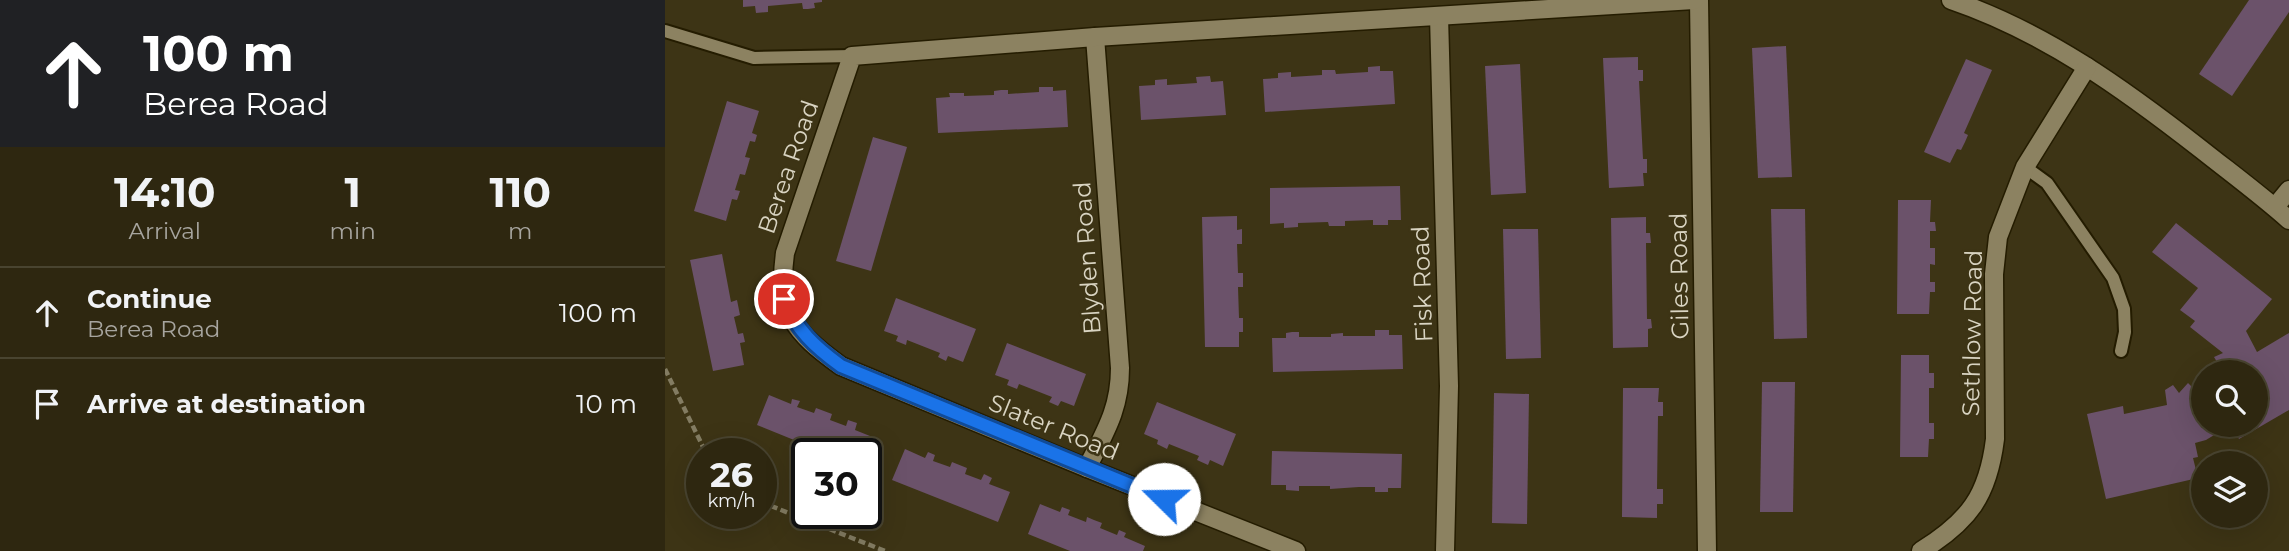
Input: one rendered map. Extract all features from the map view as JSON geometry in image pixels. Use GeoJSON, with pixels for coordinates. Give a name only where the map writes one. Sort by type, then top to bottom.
{"type":"FeatureCollection","features":[{"type":"Feature","properties":{"kind":"street"},"geometry":{"type":"LineString","coordinates":[[852,56],[1095,37],[1694,0]]}},
{"type":"Feature","properties":{"kind":"street","name":"Giles Road"},"geometry":{"type":"LineString","coordinates":[[1699,0],[1707,551]]}},
{"type":"Feature","properties":{"kind":"street"},"geometry":{"type":"LineString","coordinates":[[1951,0],[1993,14],[2034,34],[2132,95],[2289,220]]}},
{"type":"Feature","properties":{"kind":"street","name":"Fisk Road"},"geometry":{"type":"LineString","coordinates":[[1439,16],[1449,386],[1445,551]]}},
{"type":"Feature","properties":{"kind":"street","name":"Blyden Road"},"geometry":{"type":"LineString","coordinates":[[1087,468],[1111,419],[1120,393],[1121,368],[1095,37]]}},
{"type":"Feature","properties":{"kind":"street","name":"Berea Road"},"geometry":{"type":"LineString","coordinates":[[802,333],[791,318],[784,299],[782,280],[785,253],[852,56]]}},
{"type":"Feature","properties":{"kind":"street","name":"Sethlow Road"},"geometry":{"type":"LineString","coordinates":[[1921,551],[1946,536],[1969,512],[1984,489],[1992,466],[1995,439],[1993,274],[1998,237],[2025,167],[2087,67]]}},
{"type":"Feature","properties":{"kind":"street"},"geometry":{"type":"LineString","coordinates":[[2275,207],[2289,190]]}},
{"type":"Feature","properties":{"kind":"street","name":"Slater Road"},"geometry":{"type":"LineString","coordinates":[[802,333],[841,366],[1296,551]]}},
{"type":"Feature","properties":{"kind":"lane"},"geometry":{"type":"LineString","coordinates":[[665,31],[754,58],[852,56]]}},
{"type":"Feature","properties":{"kind":"lane"},"geometry":{"type":"LineString","coordinates":[[2025,167],[2047,183],[2113,278],[2124,309],[2125,332],[2121,351]]}},
{"type":"Feature","properties":{"kind":"path"},"geometry":{"type":"LineString","coordinates":[[665,369],[699,438]]}},
{"type":"Feature","properties":{"kind":"path"},"geometry":{"type":"LineString","coordinates":[[777,508],[885,551]]}},
{"type":"Feature","properties":{"kind":"building"},"geometry":{"type":"Polygon","coordinates":[[[743,0],[822,2],[814,3],[815,8],[808,9],[803,9],[802,3],[768,6],[768,12],[756,13],[755,6],[743,7],[743,0]]]}},
{"type":"Feature","properties":{"kind":"building"},"geometry":{"type":"Polygon","coordinates":[[[2249,0],[2289,0],[2289,12],[2232,96],[2199,74],[2249,0]]]}},
{"type":"Feature","properties":{"kind":"building"},"geometry":{"type":"Polygon","coordinates":[[[1786,46],[1792,177],[1758,178],[1752,48],[1786,46]]]}},
{"type":"Feature","properties":{"kind":"building"},"geometry":{"type":"Polygon","coordinates":[[[1638,57],[1638,70],[1643,70],[1643,81],[1639,81],[1643,159],[1647,159],[1647,173],[1643,173],[1644,186],[1609,188],[1603,58],[1638,57]]]}},
{"type":"Feature","properties":{"kind":"building"},"geometry":{"type":"Polygon","coordinates":[[[1966,59],[1992,70],[1964,133],[1968,135],[1965,142],[1961,150],[1957,149],[1950,163],[1924,152],[1966,59]]]}},
{"type":"Feature","properties":{"kind":"building"},"geometry":{"type":"Polygon","coordinates":[[[1520,64],[1526,193],[1491,195],[1485,66],[1520,64]]]}},
{"type":"Feature","properties":{"kind":"building"},"geometry":{"type":"Polygon","coordinates":[[[1380,66],[1380,71],[1393,71],[1395,104],[1265,112],[1263,79],[1278,78],[1278,73],[1291,72],[1291,77],[1322,75],[1322,70],[1335,70],[1336,74],[1368,72],[1368,67],[1380,66]]]}},
{"type":"Feature","properties":{"kind":"building"},"geometry":{"type":"Polygon","coordinates":[[[1210,76],[1211,82],[1223,81],[1226,115],[1141,120],[1139,86],[1155,85],[1155,80],[1167,79],[1167,85],[1197,83],[1196,77],[1210,76]]]}},
{"type":"Feature","properties":{"kind":"building"},"geometry":{"type":"Polygon","coordinates":[[[1039,87],[1053,87],[1053,91],[1066,90],[1068,127],[938,133],[936,98],[950,97],[949,93],[964,93],[964,96],[994,95],[994,91],[1001,90],[1008,90],[1008,94],[1039,92],[1039,87]]]}},
{"type":"Feature","properties":{"kind":"building"},"geometry":{"type":"Polygon","coordinates":[[[727,101],[759,111],[752,133],[757,135],[755,142],[750,141],[745,157],[750,158],[745,175],[740,174],[735,190],[740,191],[737,200],[732,199],[726,221],[694,211],[727,101]]]}},
{"type":"Feature","properties":{"kind":"building"},"geometry":{"type":"Polygon","coordinates":[[[873,137],[907,147],[871,271],[836,261],[873,137]]]}},
{"type":"Feature","properties":{"kind":"building"},"geometry":{"type":"Polygon","coordinates":[[[1400,186],[1401,220],[1388,220],[1388,225],[1373,225],[1373,220],[1345,221],[1345,226],[1329,226],[1328,222],[1298,223],[1298,227],[1284,228],[1284,223],[1270,224],[1270,188],[1400,186]]]}},
{"type":"Feature","properties":{"kind":"building"},"geometry":{"type":"Polygon","coordinates":[[[1898,200],[1931,200],[1930,222],[1935,222],[1936,231],[1930,231],[1930,248],[1935,248],[1935,265],[1930,264],[1930,282],[1935,282],[1935,292],[1930,292],[1929,314],[1897,314],[1898,200]]]}},
{"type":"Feature","properties":{"kind":"building"},"geometry":{"type":"Polygon","coordinates":[[[1771,209],[1805,209],[1807,338],[1774,339],[1771,209]]]}},
{"type":"Feature","properties":{"kind":"building"},"geometry":{"type":"Polygon","coordinates":[[[1237,216],[1237,230],[1242,229],[1242,244],[1237,244],[1238,273],[1243,273],[1243,287],[1238,287],[1239,318],[1243,318],[1243,332],[1239,332],[1239,347],[1205,347],[1202,217],[1237,216]]]}},
{"type":"Feature","properties":{"kind":"building"},"geometry":{"type":"Polygon","coordinates":[[[1646,217],[1646,233],[1650,233],[1651,243],[1646,243],[1647,319],[1651,319],[1652,328],[1648,329],[1648,347],[1613,348],[1611,218],[1646,217]]]}},
{"type":"Feature","properties":{"kind":"building"},"geometry":{"type":"Polygon","coordinates":[[[2176,223],[2272,299],[2246,331],[2257,352],[2289,333],[2289,410],[2268,422],[2268,360],[2216,360],[2214,357],[2223,353],[2190,327],[2195,321],[2180,310],[2198,288],[2152,252],[2176,223]]]}},
{"type":"Feature","properties":{"kind":"building"},"geometry":{"type":"Polygon","coordinates":[[[1503,229],[1538,229],[1541,358],[1506,359],[1503,229]]]}},
{"type":"Feature","properties":{"kind":"building"},"geometry":{"type":"Polygon","coordinates":[[[722,254],[731,302],[737,300],[740,315],[734,317],[738,334],[743,333],[745,342],[740,343],[744,365],[713,371],[690,260],[722,254]]]}},
{"type":"Feature","properties":{"kind":"building"},"geometry":{"type":"Polygon","coordinates":[[[896,298],[976,329],[963,362],[948,356],[946,361],[938,357],[940,353],[907,340],[906,345],[896,341],[898,336],[884,331],[896,298]]]}},
{"type":"Feature","properties":{"kind":"building"},"geometry":{"type":"Polygon","coordinates":[[[1375,330],[1389,330],[1389,335],[1402,335],[1403,369],[1273,372],[1272,338],[1286,338],[1286,333],[1292,332],[1299,332],[1299,337],[1331,337],[1331,334],[1343,333],[1343,336],[1375,336],[1375,330]]]}},
{"type":"Feature","properties":{"kind":"building"},"geometry":{"type":"Polygon","coordinates":[[[1007,343],[1086,374],[1074,406],[1061,401],[1058,406],[1049,402],[1052,397],[1019,384],[1017,389],[1007,385],[1009,380],[995,375],[1007,343]]]}},
{"type":"Feature","properties":{"kind":"building"},"geometry":{"type":"Polygon","coordinates":[[[1901,355],[1929,355],[1929,373],[1934,373],[1934,388],[1929,388],[1929,423],[1934,423],[1934,439],[1929,439],[1928,457],[1900,457],[1901,355]]]}},
{"type":"Feature","properties":{"kind":"building"},"geometry":{"type":"Polygon","coordinates":[[[1762,382],[1795,382],[1793,512],[1760,512],[1762,382]]]}},
{"type":"Feature","properties":{"kind":"building"},"geometry":{"type":"Polygon","coordinates":[[[2188,383],[2191,386],[2191,437],[2211,437],[2195,443],[2197,451],[2191,451],[2191,480],[2106,499],[2087,414],[2123,406],[2124,414],[2167,405],[2165,390],[2173,385],[2179,393],[2188,383]]]}},
{"type":"Feature","properties":{"kind":"building"},"geometry":{"type":"Polygon","coordinates":[[[1623,388],[1659,388],[1658,402],[1663,402],[1663,416],[1658,416],[1657,489],[1663,489],[1663,504],[1657,504],[1657,518],[1622,517],[1623,388]]]}},
{"type":"Feature","properties":{"kind":"building"},"geometry":{"type":"Polygon","coordinates":[[[1494,393],[1529,394],[1527,524],[1492,523],[1494,393]]]}},
{"type":"Feature","properties":{"kind":"building"},"geometry":{"type":"Polygon","coordinates":[[[769,395],[791,404],[792,399],[800,401],[797,407],[814,413],[816,408],[832,414],[830,420],[846,426],[848,420],[857,423],[855,430],[875,438],[791,439],[757,425],[769,395]]]}},
{"type":"Feature","properties":{"kind":"building"},"geometry":{"type":"Polygon","coordinates":[[[1157,402],[1236,434],[1223,466],[1210,460],[1208,465],[1197,460],[1199,456],[1169,444],[1167,449],[1157,444],[1158,440],[1144,434],[1157,402]]]}},
{"type":"Feature","properties":{"kind":"building"},"geometry":{"type":"Polygon","coordinates":[[[905,449],[925,458],[928,452],[935,455],[933,461],[950,467],[952,462],[967,468],[965,474],[981,480],[984,474],[992,478],[989,484],[1010,492],[998,522],[892,480],[905,449]]]}},
{"type":"Feature","properties":{"kind":"building"},"geometry":{"type":"Polygon","coordinates":[[[1272,451],[1402,454],[1401,488],[1375,492],[1375,487],[1330,489],[1330,486],[1299,486],[1299,491],[1286,490],[1286,485],[1271,485],[1272,451]]]}},
{"type":"Feature","properties":{"kind":"building"},"geometry":{"type":"Polygon","coordinates":[[[1040,504],[1060,512],[1062,507],[1070,510],[1068,515],[1086,522],[1087,517],[1102,523],[1100,528],[1117,535],[1119,530],[1126,533],[1124,537],[1145,546],[1143,551],[1070,551],[1028,534],[1040,504]]]}},
{"type":"Feature","properties":{"kind":"route"},"geometry":{"type":"LineString","coordinates":[[784,299],[791,318],[802,333],[841,366],[1164,499]]}}]}
